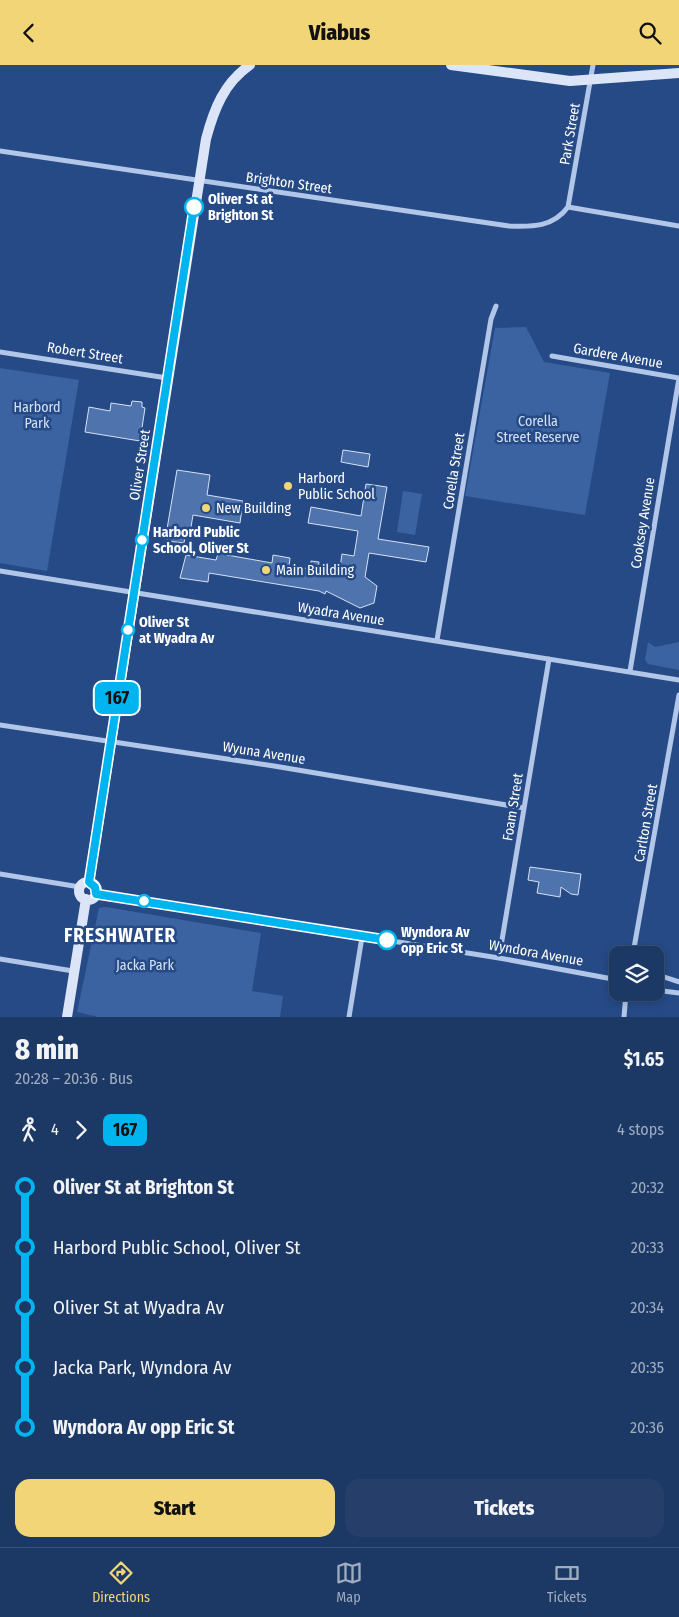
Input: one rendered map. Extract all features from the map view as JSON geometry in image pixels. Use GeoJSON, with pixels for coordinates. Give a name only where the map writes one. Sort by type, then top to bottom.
{"type":"FeatureCollection","features":[{"type":"Feature","properties":{"kind":"main road","name":"Oliver Street"},"geometry":{"type":"LineString","coordinates":[[84,885],[110,741],[206,139],[216,107],[228,86],[250,65]]}},
{"type":"Feature","properties":{"kind":"main road"},"geometry":{"type":"LineString","coordinates":[[451,65],[550,80],[590,81],[679,73]]}},
{"type":"Feature","properties":{"kind":"main road"},"geometry":{"type":"LineString","coordinates":[[84,885],[95,887],[96,894],[92,898],[86,899],[80,895],[84,885]]}},
{"type":"Feature","properties":{"kind":"main road"},"geometry":{"type":"LineString","coordinates":[[67,1017],[86,899]]}},
{"type":"Feature","properties":{"kind":"street","name":"Park Street"},"geometry":{"type":"LineString","coordinates":[[568,207],[593,65]]}},
{"type":"Feature","properties":{"kind":"street","name":"Brighton Street"},"geometry":{"type":"LineString","coordinates":[[0,151],[509,226],[532,227],[555,221],[568,207]]}},
{"type":"Feature","properties":{"kind":"street"},"geometry":{"type":"LineString","coordinates":[[568,207],[679,226]]}},
{"type":"Feature","properties":{"kind":"street","name":"Corella Street"},"geometry":{"type":"LineString","coordinates":[[438,641],[491,319],[496,306]]}},
{"type":"Feature","properties":{"kind":"street","name":"Robert Street"},"geometry":{"type":"LineString","coordinates":[[0,352],[167,379]]}},
{"type":"Feature","properties":{"kind":"street","name":"Gardere Avenue"},"geometry":{"type":"LineString","coordinates":[[552,356],[679,378]]}},
{"type":"Feature","properties":{"kind":"street","name":"Cooksey Avenue"},"geometry":{"type":"LineString","coordinates":[[630,671],[679,378]]}},
{"type":"Feature","properties":{"kind":"street","name":"Wyadra Avenue"},"geometry":{"type":"LineString","coordinates":[[0,571],[679,680]]}},
{"type":"Feature","properties":{"kind":"street","name":"Foam Street"},"geometry":{"type":"LineString","coordinates":[[499,958],[549,659]]}},
{"type":"Feature","properties":{"kind":"street","name":"Carlton Street"},"geometry":{"type":"LineString","coordinates":[[635,946],[679,695]]}},
{"type":"Feature","properties":{"kind":"street","name":"Wyuna Avenue"},"geometry":{"type":"LineString","coordinates":[[0,725],[524,808]]}},
{"type":"Feature","properties":{"kind":"street"},"geometry":{"type":"LineString","coordinates":[[0,874],[84,885]]}},
{"type":"Feature","properties":{"kind":"street","name":"Wyndora Avenue"},"geometry":{"type":"LineString","coordinates":[[96,894],[499,958],[609,978]]}},
{"type":"Feature","properties":{"kind":"street"},"geometry":{"type":"LineString","coordinates":[[349,1017],[362,937]]}},
{"type":"Feature","properties":{"kind":"street"},"geometry":{"type":"LineString","coordinates":[[0,959],[73,971]]}},
{"type":"Feature","properties":{"kind":"street"},"geometry":{"type":"LineString","coordinates":[[664,977],[679,982]]}},
{"type":"Feature","properties":{"kind":"street"},"geometry":{"type":"LineString","coordinates":[[664,991],[679,993]]}},
{"type":"Feature","properties":{"kind":"street"},"geometry":{"type":"LineString","coordinates":[[624,1017],[625,1001]]}},
{"type":"Feature","properties":{"kind":"green space","name":"Corella Street Reserve"},"geometry":{"type":"Polygon","coordinates":[[[526,327],[544,362],[610,373],[585,515],[465,496],[495,328],[526,327]]]}},
{"type":"Feature","properties":{"kind":"green space","name":"Harbord Park"},"geometry":{"type":"Polygon","coordinates":[[[0,368],[79,380],[47,571],[0,563],[0,368]]]}},
{"type":"Feature","properties":{"kind":"green space"},"geometry":{"type":"Polygon","coordinates":[[[403,491],[422,494],[415,535],[397,532],[403,491]]]}},
{"type":"Feature","properties":{"kind":"green space"},"geometry":{"type":"Polygon","coordinates":[[[648,642],[655,647],[679,642],[679,670],[648,664],[645,660],[648,642]]]}},
{"type":"Feature","properties":{"kind":"green space","name":"Jacka Park"},"geometry":{"type":"Polygon","coordinates":[[[106,907],[261,933],[252,991],[283,996],[280,1017],[98,1017],[77,1012],[99,908],[106,907]]]}},
{"type":"Feature","properties":{"kind":"building"},"geometry":{"type":"Polygon","coordinates":[[[132,401],[142,402],[142,407],[145,408],[140,441],[85,432],[89,407],[110,411],[111,403],[131,406],[132,401]]]}},
{"type":"Feature","properties":{"kind":"building"},"geometry":{"type":"Polygon","coordinates":[[[343,450],[370,454],[368,467],[341,462],[343,450]]]}},
{"type":"Feature","properties":{"kind":"building","name":"New Building"},"geometry":{"type":"Polygon","coordinates":[[[177,470],[210,475],[207,495],[243,501],[240,523],[193,515],[189,539],[185,537],[184,543],[167,541],[168,535],[166,535],[177,470]]]}},
{"type":"Feature","properties":{"kind":"building"},"geometry":{"type":"Polygon","coordinates":[[[366,484],[387,487],[378,539],[429,547],[426,562],[369,553],[365,577],[377,586],[374,603],[360,608],[326,591],[325,594],[319,591],[209,573],[208,582],[180,578],[186,555],[216,560],[221,544],[229,545],[227,555],[272,563],[273,555],[290,558],[289,566],[310,569],[311,561],[319,562],[318,570],[339,574],[342,554],[354,556],[358,531],[308,523],[311,507],[361,516],[366,484]]]}},
{"type":"Feature","properties":{"kind":"building"},"geometry":{"type":"Polygon","coordinates":[[[530,867],[581,874],[578,895],[571,894],[561,887],[560,897],[537,893],[539,882],[528,880],[530,867]]]}},
{"type":"Feature","properties":{"kind":"bus line","name":"167"},"geometry":{"type":"LineString","coordinates":[[194,207],[89,882],[95,887],[96,894],[387,940]]}},
{"type":"Feature","properties":{"kind":"place","name":"Oliver St at Brighton St"},"geometry":{"type":"Point","coordinates":[194,207]}},
{"type":"Feature","properties":{"kind":"place","name":"Harbord Public School"},"geometry":{"type":"Point","coordinates":[288,486]}},
{"type":"Feature","properties":{"kind":"place","name":"New Building"},"geometry":{"type":"Point","coordinates":[206,508]}},
{"type":"Feature","properties":{"kind":"place","name":"Harbord Public School, Oliver St"},"geometry":{"type":"Point","coordinates":[142,540]}},
{"type":"Feature","properties":{"kind":"place","name":"Main Building"},"geometry":{"type":"Point","coordinates":[266,570]}},
{"type":"Feature","properties":{"kind":"place","name":"Oliver St at Wyadra Av"},"geometry":{"type":"Point","coordinates":[128,630]}},
{"type":"Feature","properties":{"kind":"place","name":"Wyndora Av opp Eric St"},"geometry":{"type":"Point","coordinates":[387,940]}},
{"type":"Feature","properties":{"kind":"district","name":"FRESHWATER"},"geometry":{"type":"Point","coordinates":[120,935]}}]}
